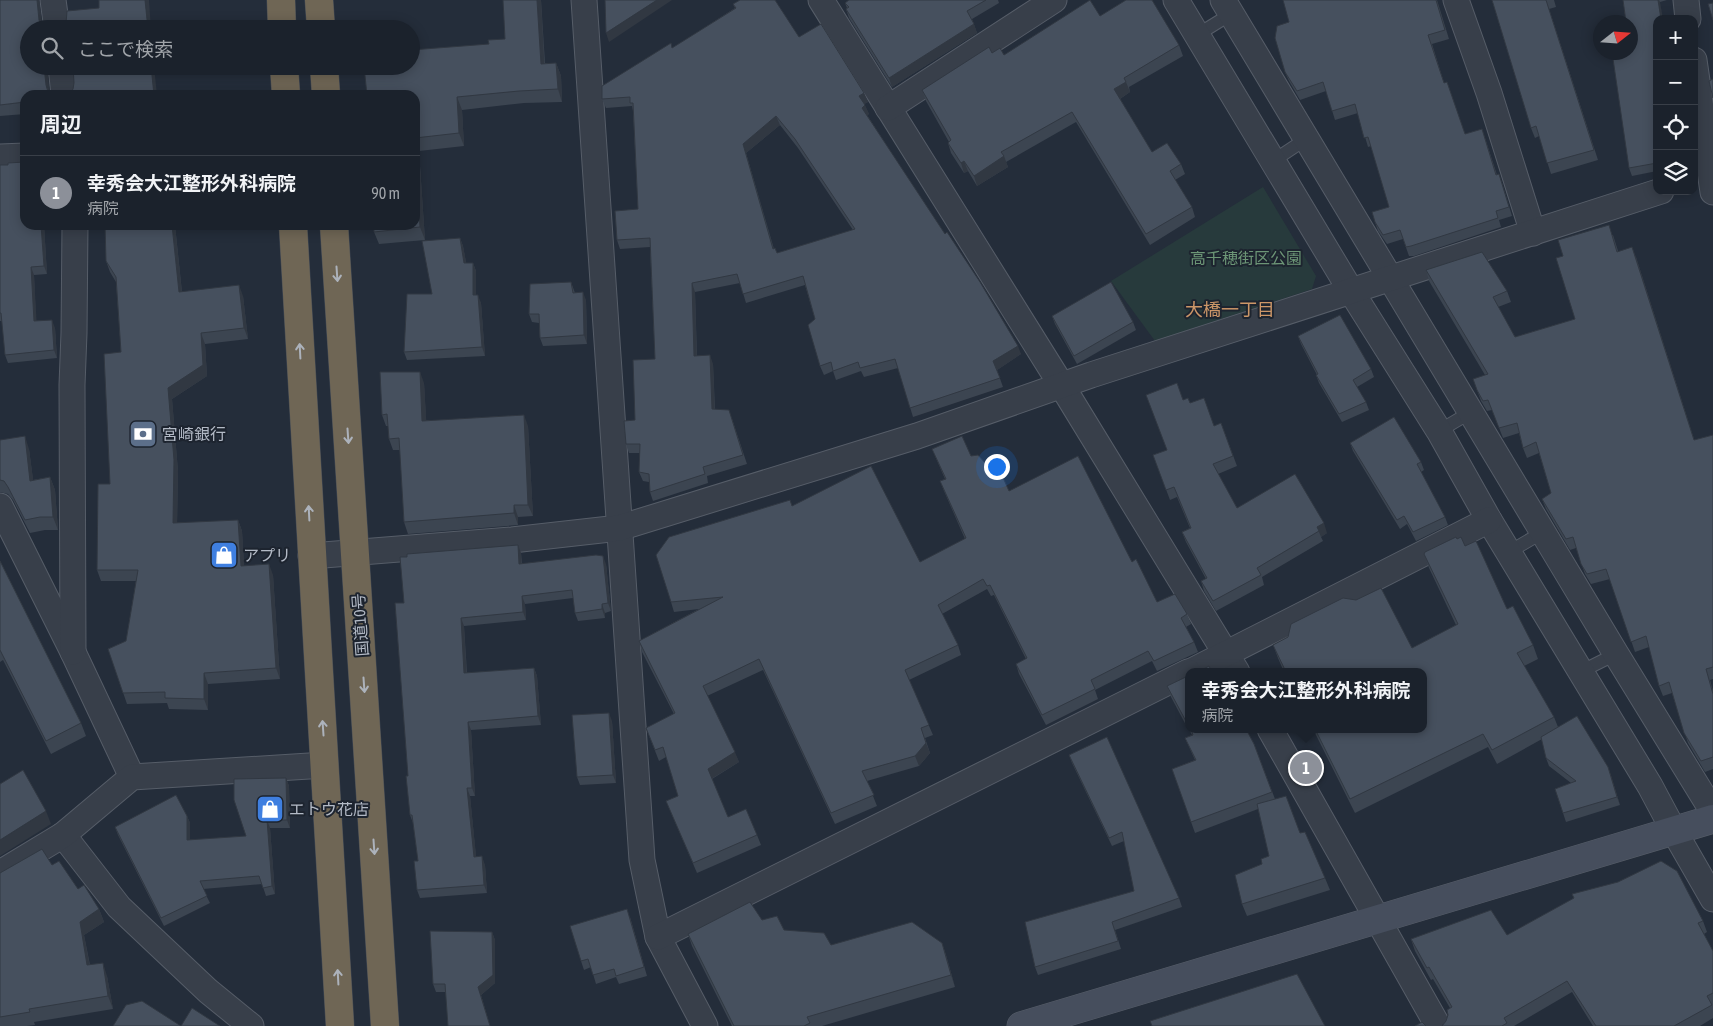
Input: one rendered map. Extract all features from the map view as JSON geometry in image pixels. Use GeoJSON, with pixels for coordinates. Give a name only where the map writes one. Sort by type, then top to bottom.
{"type":"FeatureCollection","features":[{"type":"Feature","properties":{"kind":"highway"},"geometry":{"type":"LineString","coordinates":[[280,0],[281,20]]}},
{"type":"Feature","properties":{"kind":"highway"},"geometry":{"type":"LineString","coordinates":[[319,0],[320,20]]}},
{"type":"Feature","properties":{"kind":"highway"},"geometry":{"type":"LineString","coordinates":[[285,75],[286,90]]}},
{"type":"Feature","properties":{"kind":"highway"},"geometry":{"type":"LineString","coordinates":[[325,75],[326,90]]}},
{"type":"Feature","properties":{"kind":"highway"},"geometry":{"type":"LineString","coordinates":[[293,230],[340,1026]]}},
{"type":"Feature","properties":{"kind":"highway","name":"国道10号"},"geometry":{"type":"LineString","coordinates":[[334,230],[385,1026]]}},
{"type":"Feature","properties":{"kind":"street"},"geometry":{"type":"LineString","coordinates":[[53,0],[55,20]]}},
{"type":"Feature","properties":{"kind":"street"},"geometry":{"type":"LineString","coordinates":[[584,0],[642,860],[658,937],[705,1026]]}},
{"type":"Feature","properties":{"kind":"street"},"geometry":{"type":"LineString","coordinates":[[821,0],[1232,663]]}},
{"type":"Feature","properties":{"kind":"street"},"geometry":{"type":"LineString","coordinates":[[888,108],[1054,0]]}},
{"type":"Feature","properties":{"kind":"street"},"geometry":{"type":"LineString","coordinates":[[1176,0],[1351,291],[1439,432],[1489,520],[1650,786],[1713,899]]}},
{"type":"Feature","properties":{"kind":"street"},"geometry":{"type":"LineString","coordinates":[[1456,0],[1489,93],[1533,233]]}},
{"type":"Feature","properties":{"kind":"street"},"geometry":{"type":"LineString","coordinates":[[1686,0],[1688,15]]}},
{"type":"Feature","properties":{"kind":"street"},"geometry":{"type":"LineString","coordinates":[[1227,7],[1713,812]]}},
{"type":"Feature","properties":{"kind":"street"},"geometry":{"type":"LineString","coordinates":[[62,75],[63,90]]}},
{"type":"Feature","properties":{"kind":"street"},"geometry":{"type":"LineString","coordinates":[[1698,95],[1708,181]]}},
{"type":"Feature","properties":{"kind":"street"},"geometry":{"type":"LineString","coordinates":[[0,157],[20,156]]}},
{"type":"Feature","properties":{"kind":"street"},"geometry":{"type":"LineString","coordinates":[[311,556],[512,540],[619,528],[908,439],[1091,375],[1653,194]]}},
{"type":"Feature","properties":{"kind":"street"},"geometry":{"type":"LineString","coordinates":[[73,652],[72,385],[75,230]]}},
{"type":"Feature","properties":{"kind":"street"},"geometry":{"type":"LineString","coordinates":[[0,506],[132,776]]}},
{"type":"Feature","properties":{"kind":"street"},"geometry":{"type":"LineString","coordinates":[[1208,668],[1232,663],[1489,520]]}},
{"type":"Feature","properties":{"kind":"street"},"geometry":{"type":"LineString","coordinates":[[658,937],[1185,674]]}},
{"type":"Feature","properties":{"kind":"street"},"geometry":{"type":"LineString","coordinates":[[1272,733],[1438,1026]]}},
{"type":"Feature","properties":{"kind":"street"},"geometry":{"type":"LineString","coordinates":[[0,873],[64,834],[132,776],[325,765]]}},
{"type":"Feature","properties":{"kind":"street"},"geometry":{"type":"LineString","coordinates":[[1021,1026],[1713,819]]}},
{"type":"Feature","properties":{"kind":"street"},"geometry":{"type":"LineString","coordinates":[[64,834],[118,908],[208,991],[251,1026]]}},
{"type":"Feature","properties":{"kind":"lane"},"geometry":{"type":"LineString","coordinates":[[1197,35],[1227,7]]}},
{"type":"Feature","properties":{"kind":"lane"},"geometry":{"type":"LineString","coordinates":[[1273,161],[1306,139]]}},
{"type":"Feature","properties":{"kind":"lane"},"geometry":{"type":"LineString","coordinates":[[1439,432],[1472,412]]}},
{"type":"Feature","properties":{"kind":"lane"},"geometry":{"type":"LineString","coordinates":[[1509,552],[1544,532]]}},
{"type":"Feature","properties":{"kind":"lane"},"geometry":{"type":"LineString","coordinates":[[1580,672],[1616,654]]}},
{"type":"Feature","properties":{"kind":"green space","name":"高千穂街区公園"},"geometry":{"type":"Polygon","coordinates":[[[1263,187],[1316,276],[1312,289],[1155,341],[1111,281],[1263,187]]]}},
{"type":"Feature","properties":{"kind":"building"},"geometry":{"type":"Polygon","coordinates":[[[0,0],[37,0],[39,20],[20,20],[20,75],[45,75],[47,90],[20,90],[20,103],[0,105],[0,0]]]}},
{"type":"Feature","properties":{"kind":"building"},"geometry":{"type":"Polygon","coordinates":[[[99,0],[145,0],[147,20],[66,20],[67,11],[99,8],[99,0]]]}},
{"type":"Feature","properties":{"kind":"building"},"geometry":{"type":"Polygon","coordinates":[[[503,0],[537,0],[541,64],[556,63],[558,89],[457,97],[459,133],[420,137],[420,90],[366,90],[365,75],[420,75],[420,49],[489,44],[488,40],[505,39],[503,0]]]}},
{"type":"Feature","properties":{"kind":"building"},"geometry":{"type":"Polygon","coordinates":[[[605,0],[657,0],[606,33],[605,0]]]}},
{"type":"Feature","properties":{"kind":"building"},"geometry":{"type":"Polygon","coordinates":[[[740,0],[775,0],[799,37],[821,24],[864,93],[859,96],[865,105],[862,108],[945,234],[947,232],[980,282],[1018,346],[993,361],[1000,378],[910,408],[895,359],[860,368],[858,362],[833,371],[831,362],[820,366],[808,325],[815,319],[803,276],[743,294],[737,274],[692,283],[694,356],[710,355],[712,409],[729,410],[743,455],[703,467],[705,474],[650,492],[649,474],[639,472],[640,444],[626,444],[624,421],[635,420],[633,360],[655,359],[650,238],[617,240],[615,211],[638,209],[633,103],[630,103],[630,97],[602,99],[602,86],[671,43],[672,48],[736,8],[733,4],[740,0]],[[776,116],[743,144],[773,249],[775,248],[777,253],[855,229],[795,139],[776,116]]]}},
{"type":"Feature","properties":{"kind":"building"},"geometry":{"type":"Polygon","coordinates":[[[849,0],[986,0],[967,11],[974,24],[889,78],[846,9],[849,7],[845,3],[849,0]]]}},
{"type":"Feature","properties":{"kind":"building"},"geometry":{"type":"Polygon","coordinates":[[[1090,0],[1100,16],[1126,0],[1152,0],[1179,45],[1124,78],[1126,82],[1114,89],[1152,152],[1167,143],[1181,164],[1170,171],[1192,207],[1146,234],[1072,112],[1001,152],[1004,156],[974,176],[964,161],[961,163],[948,143],[951,140],[922,90],[989,47],[992,53],[1000,48],[1004,55],[1090,0]]]}},
{"type":"Feature","properties":{"kind":"building"},"geometry":{"type":"Polygon","coordinates":[[[1283,0],[1436,0],[1445,30],[1428,35],[1444,83],[1447,82],[1465,134],[1482,129],[1496,175],[1499,174],[1509,207],[1496,211],[1498,218],[1411,246],[1406,247],[1400,230],[1383,235],[1375,222],[1372,212],[1389,207],[1368,137],[1364,138],[1355,104],[1332,111],[1323,82],[1297,91],[1285,72],[1275,38],[1277,26],[1289,22],[1283,0]]]}},
{"type":"Feature","properties":{"kind":"building"},"geometry":{"type":"Polygon","coordinates":[[[1492,0],[1546,0],[1594,150],[1547,163],[1536,126],[1531,128],[1492,0]]]}},
{"type":"Feature","properties":{"kind":"building"},"geometry":{"type":"Polygon","coordinates":[[[1623,0],[1658,0],[1660,15],[1653,15],[1653,164],[1629,168],[1613,60],[1638,60],[1638,15],[1625,15],[1623,0]]]}},
{"type":"Feature","properties":{"kind":"building"},"geometry":{"type":"Polygon","coordinates":[[[1713,3],[1713,20],[1708,4],[1713,3]]]}},
{"type":"Feature","properties":{"kind":"building"},"geometry":{"type":"Polygon","coordinates":[[[74,75],[152,75],[153,90],[72,90],[74,75]]]}},
{"type":"Feature","properties":{"kind":"building"},"geometry":{"type":"Polygon","coordinates":[[[1713,79],[1713,98],[1709,81],[1713,79]]]}},
{"type":"Feature","properties":{"kind":"building"},"geometry":{"type":"Polygon","coordinates":[[[20,162],[20,230],[41,230],[44,266],[31,267],[34,321],[52,320],[54,350],[5,355],[0,313],[0,165],[8,165],[8,163],[20,162]]]}},
{"type":"Feature","properties":{"kind":"building"},"geometry":{"type":"Polygon","coordinates":[[[1609,225],[1617,252],[1632,247],[1694,440],[1713,435],[1713,667],[1706,669],[1713,694],[1713,757],[1701,761],[1684,733],[1669,682],[1659,686],[1646,636],[1631,642],[1606,569],[1587,574],[1581,564],[1573,537],[1566,539],[1542,499],[1551,493],[1536,442],[1523,448],[1517,423],[1499,428],[1488,400],[1483,401],[1473,379],[1488,374],[1426,270],[1482,252],[1507,291],[1493,297],[1515,337],[1575,319],[1556,258],[1563,256],[1558,240],[1609,225]]]}},
{"type":"Feature","properties":{"kind":"building"},"geometry":{"type":"Polygon","coordinates":[[[105,230],[173,230],[179,292],[239,285],[244,328],[201,333],[203,365],[168,388],[174,460],[173,523],[238,520],[241,566],[269,564],[276,668],[204,673],[204,699],[165,698],[165,692],[123,693],[108,649],[126,641],[138,570],[97,570],[98,484],[110,484],[104,354],[121,352],[116,277],[106,261],[105,230]]]}},
{"type":"Feature","properties":{"kind":"building"},"geometry":{"type":"Polygon","coordinates":[[[374,230],[392,230],[374,232],[374,230]]]}},
{"type":"Feature","properties":{"kind":"building"},"geometry":{"type":"Polygon","coordinates":[[[460,238],[464,263],[473,263],[473,295],[478,295],[482,347],[404,352],[407,294],[432,294],[422,241],[460,238]]]}},
{"type":"Feature","properties":{"kind":"building"},"geometry":{"type":"Polygon","coordinates":[[[571,282],[573,293],[583,292],[584,335],[540,338],[539,314],[529,314],[530,284],[571,282]]]}},
{"type":"Feature","properties":{"kind":"building"},"geometry":{"type":"Polygon","coordinates":[[[1111,282],[1133,322],[1074,356],[1052,316],[1111,282]]]}},
{"type":"Feature","properties":{"kind":"building"},"geometry":{"type":"Polygon","coordinates":[[[1340,315],[1371,369],[1353,380],[1366,402],[1339,414],[1316,375],[1318,374],[1298,336],[1340,315]]]}},
{"type":"Feature","properties":{"kind":"building"},"geometry":{"type":"Polygon","coordinates":[[[380,372],[420,372],[422,421],[524,415],[528,505],[514,505],[514,513],[404,522],[399,438],[389,439],[387,414],[382,415],[380,372]]]}},
{"type":"Feature","properties":{"kind":"building"},"geometry":{"type":"Polygon","coordinates":[[[1177,383],[1183,400],[1188,398],[1190,403],[1204,398],[1214,426],[1221,423],[1233,456],[1213,464],[1237,508],[1295,474],[1324,523],[1317,527],[1319,531],[1257,568],[1261,575],[1213,601],[1201,581],[1207,578],[1182,532],[1191,528],[1174,487],[1166,490],[1153,455],[1167,450],[1146,395],[1177,383]]]}},
{"type":"Feature","properties":{"kind":"building"},"geometry":{"type":"Polygon","coordinates":[[[1394,417],[1421,462],[1417,464],[1445,517],[1413,532],[1404,516],[1397,520],[1350,443],[1394,417]]]}},
{"type":"Feature","properties":{"kind":"building"},"geometry":{"type":"Polygon","coordinates":[[[25,436],[30,481],[50,477],[53,517],[25,520],[8,487],[4,481],[0,480],[0,440],[25,436]]]}},
{"type":"Feature","properties":{"kind":"building"},"geometry":{"type":"Polygon","coordinates":[[[962,436],[971,456],[978,455],[995,474],[1001,473],[1009,491],[1078,456],[1132,562],[1136,559],[1157,602],[1175,594],[1187,614],[1181,618],[1194,642],[1154,661],[1148,651],[1091,680],[1095,689],[1042,715],[1016,664],[1027,658],[990,585],[987,586],[983,579],[938,605],[958,645],[905,670],[929,725],[921,728],[926,743],[915,756],[862,771],[874,795],[831,813],[759,659],[703,686],[735,752],[708,769],[728,817],[746,809],[757,835],[693,863],[666,801],[678,796],[663,747],[655,750],[646,728],[675,713],[639,641],[723,597],[671,602],[656,555],[669,537],[790,500],[792,506],[871,466],[920,562],[966,538],[940,481],[946,479],[932,449],[962,436]]]}},
{"type":"Feature","properties":{"kind":"building"},"geometry":{"type":"Polygon","coordinates":[[[1456,537],[1457,539],[1461,537],[1465,546],[1476,541],[1507,609],[1513,606],[1533,645],[1517,653],[1554,717],[1492,750],[1483,734],[1350,799],[1317,733],[1427,733],[1427,668],[1284,668],[1273,645],[1288,637],[1291,624],[1343,598],[1356,600],[1381,588],[1412,648],[1458,624],[1424,554],[1456,537]]]}},
{"type":"Feature","properties":{"kind":"building"},"geometry":{"type":"Polygon","coordinates":[[[518,545],[519,564],[596,555],[603,556],[608,603],[602,604],[602,609],[575,613],[572,590],[522,596],[523,612],[461,618],[464,673],[534,668],[538,716],[468,722],[472,788],[467,788],[474,857],[482,856],[484,885],[417,890],[414,861],[418,861],[406,776],[408,776],[395,603],[404,603],[400,557],[407,557],[407,554],[518,545]]]}},
{"type":"Feature","properties":{"kind":"building"},"geometry":{"type":"Polygon","coordinates":[[[0,561],[81,723],[46,741],[0,650],[0,561]]]}},
{"type":"Feature","properties":{"kind":"building"},"geometry":{"type":"Polygon","coordinates":[[[1185,677],[1185,719],[1167,686],[1185,677]]]}},
{"type":"Feature","properties":{"kind":"building"},"geometry":{"type":"Polygon","coordinates":[[[609,713],[613,775],[577,777],[572,715],[609,713]]]}},
{"type":"Feature","properties":{"kind":"building"},"geometry":{"type":"Polygon","coordinates":[[[1577,716],[1608,767],[1617,797],[1563,813],[1555,789],[1576,781],[1546,758],[1541,737],[1577,716]]]}},
{"type":"Feature","properties":{"kind":"building"},"geometry":{"type":"Polygon","coordinates":[[[1192,733],[1248,733],[1272,792],[1191,822],[1172,769],[1196,760],[1185,738],[1193,735],[1192,733]]]}},
{"type":"Feature","properties":{"kind":"building"},"geometry":{"type":"Polygon","coordinates":[[[1107,737],[1179,898],[1112,922],[1118,941],[1035,967],[1025,922],[1134,891],[1122,832],[1109,838],[1069,755],[1107,737]]]}},
{"type":"Feature","properties":{"kind":"building"},"geometry":{"type":"Polygon","coordinates":[[[23,770],[46,811],[0,840],[0,784],[23,770]]]}},
{"type":"Feature","properties":{"kind":"building"},"geometry":{"type":"Polygon","coordinates":[[[286,778],[287,820],[267,820],[272,886],[263,888],[259,876],[200,881],[207,896],[161,918],[115,827],[176,795],[187,816],[187,840],[246,836],[234,800],[234,779],[286,778]]]}},
{"type":"Feature","properties":{"kind":"building"},"geometry":{"type":"Polygon","coordinates":[[[1286,796],[1300,833],[1305,832],[1325,878],[1242,904],[1235,875],[1262,864],[1261,859],[1269,856],[1257,804],[1286,796]]]}},
{"type":"Feature","properties":{"kind":"building"},"geometry":{"type":"Polygon","coordinates":[[[42,849],[52,865],[59,861],[78,889],[84,885],[99,909],[80,922],[87,965],[103,963],[108,996],[29,1009],[30,1012],[0,1017],[0,873],[42,849]]]}},
{"type":"Feature","properties":{"kind":"building"},"geometry":{"type":"Polygon","coordinates":[[[1661,861],[1677,871],[1703,921],[1698,923],[1713,951],[1713,993],[1707,996],[1712,1005],[1674,1026],[1596,1026],[1567,981],[1504,1018],[1507,1023],[1502,1026],[1442,1026],[1448,1015],[1447,1010],[1452,1007],[1411,939],[1491,910],[1507,935],[1574,898],[1572,894],[1618,882],[1661,861]]]}},
{"type":"Feature","properties":{"kind":"building"},"geometry":{"type":"Polygon","coordinates":[[[750,902],[762,920],[777,916],[784,930],[824,933],[831,945],[912,922],[942,943],[951,975],[807,1017],[810,1023],[804,1026],[734,1026],[688,934],[750,902]]]}},
{"type":"Feature","properties":{"kind":"building"},"geometry":{"type":"Polygon","coordinates":[[[627,909],[644,967],[616,976],[614,969],[593,975],[588,959],[581,961],[570,926],[627,909]]]}},
{"type":"Feature","properties":{"kind":"building"},"geometry":{"type":"Polygon","coordinates":[[[430,931],[492,932],[493,975],[478,987],[490,1026],[448,1026],[445,984],[433,984],[430,931]]]}},
{"type":"Feature","properties":{"kind":"building"},"geometry":{"type":"Polygon","coordinates":[[[1297,974],[1325,1026],[1152,1026],[1150,1021],[1297,974]]]}},
{"type":"Feature","properties":{"kind":"building"},"geometry":{"type":"Polygon","coordinates":[[[142,1001],[181,1026],[113,1026],[126,1005],[142,1001]]]}},
{"type":"Feature","properties":{"kind":"building"},"geometry":{"type":"Polygon","coordinates":[[[192,1008],[220,1026],[181,1026],[192,1008]]]}},
{"type":"Feature","properties":{"kind":"building"},"geometry":{"type":"Polygon","coordinates":[[[1422,1022],[1426,1026],[1415,1026],[1422,1022]]]}},
{"type":"Feature","properties":{"kind":"place","name":"宮崎銀行"},"geometry":{"type":"Point","coordinates":[143,434]}},
{"type":"Feature","properties":{"kind":"place","name":"アプリ"},"geometry":{"type":"Point","coordinates":[224,555]}},
{"type":"Feature","properties":{"kind":"place","name":"幸秀会大江整形外科病院"},"geometry":{"type":"Point","coordinates":[1306,768]}},
{"type":"Feature","properties":{"kind":"place","name":"エトウ花店"},"geometry":{"type":"Point","coordinates":[270,809]}},
{"type":"Feature","properties":{"kind":"district","name":"大橋一丁目"},"geometry":{"type":"Point","coordinates":[1230,309]}}]}
